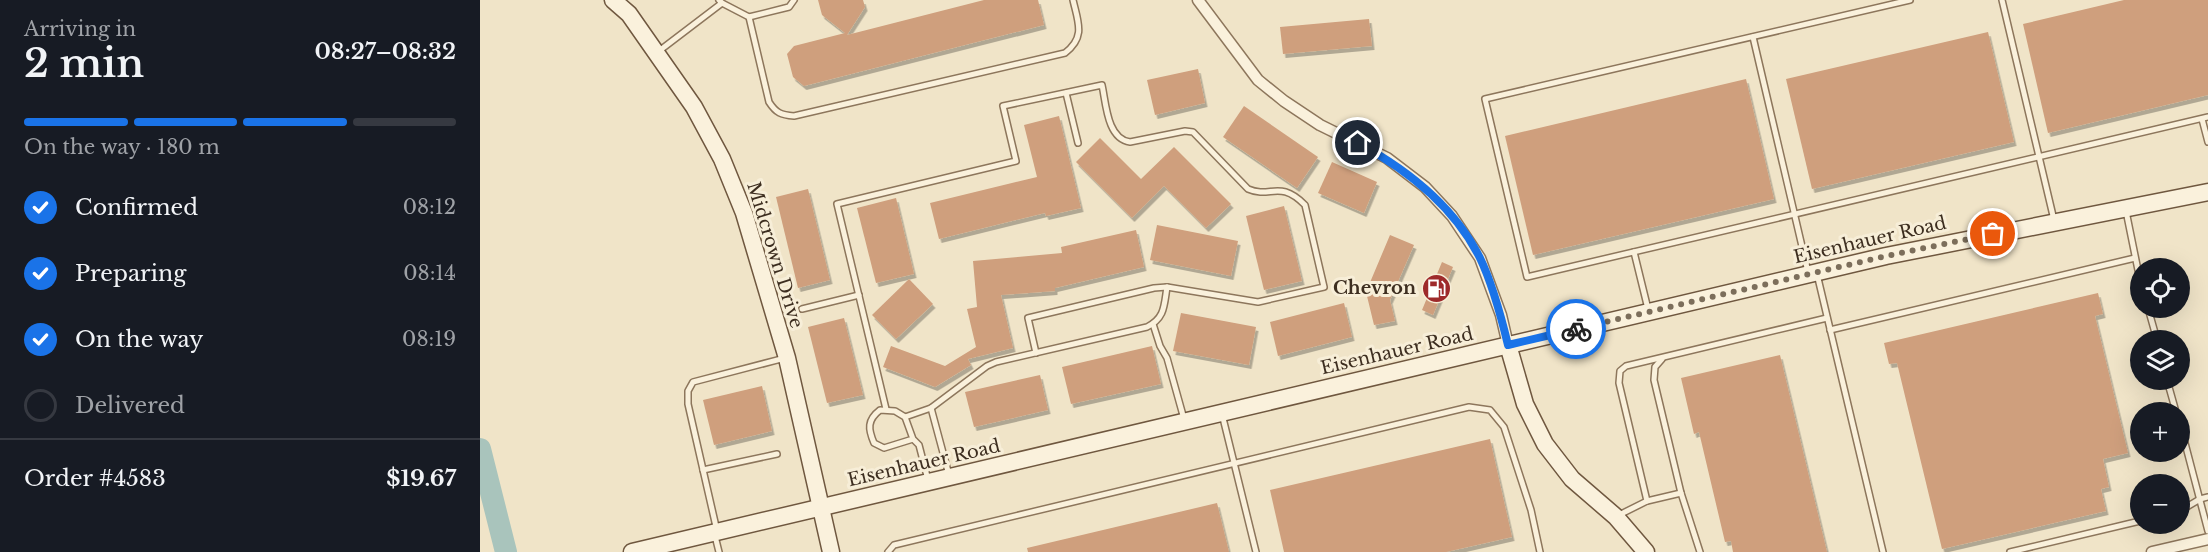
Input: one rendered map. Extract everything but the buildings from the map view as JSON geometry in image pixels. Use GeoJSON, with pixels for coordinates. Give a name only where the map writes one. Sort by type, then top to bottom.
{"type":"FeatureCollection","features":[{"type":"Feature","properties":{"kind":"main road","name":"Midcrown Drive"},"geometry":{"type":"LineString","coordinates":[[613,0],[629,14],[658,52],[694,107],[722,159],[744,213],[787,358],[831,552]]}},
{"type":"Feature","properties":{"kind":"main road","name":"Eisenhauer Road"},"geometry":{"type":"LineString","coordinates":[[632,552],[1812,273],[1952,242],[2208,192]]}},
{"type":"Feature","properties":{"kind":"main road"},"geometry":{"type":"LineString","coordinates":[[1508,345],[1525,404],[1545,444],[1572,479],[1616,517],[1639,547]]}},
{"type":"Feature","properties":{"kind":"street"},"geometry":{"type":"LineString","coordinates":[[1198,0],[1258,80],[1284,102],[1320,125],[1387,158],[1425,187],[1445,208],[1467,236],[1480,258],[1501,315],[1508,345]]}},
{"type":"Feature","properties":{"kind":"street"},"geometry":{"type":"LineString","coordinates":[[2152,552],[2208,539]]}},
{"type":"Feature","properties":{"kind":"lane"},"geometry":{"type":"LineString","coordinates":[[658,52],[721,2],[749,17],[789,6],[794,0]]}},
{"type":"Feature","properties":{"kind":"lane"},"geometry":{"type":"LineString","coordinates":[[749,17],[769,102],[782,115],[794,116],[1065,53],[1079,38],[1079,23],[1073,0]]}},
{"type":"Feature","properties":{"kind":"lane"},"geometry":{"type":"LineString","coordinates":[[1910,0],[1485,99],[1527,277],[2205,118],[2208,142]]}},
{"type":"Feature","properties":{"kind":"lane"},"geometry":{"type":"LineString","coordinates":[[2002,0],[2055,223]]}},
{"type":"Feature","properties":{"kind":"lane"},"geometry":{"type":"LineString","coordinates":[[1753,37],[1794,214],[1827,318],[1884,552]]}},
{"type":"Feature","properties":{"kind":"lane"},"geometry":{"type":"LineString","coordinates":[[886,409],[837,204],[1016,161],[1003,106],[1102,85],[1112,130],[1124,141],[1130,142],[1185,131],[1193,132],[1248,189],[1285,191],[1296,196],[1305,205],[1324,287],[1258,302],[1167,287],[1154,288],[1028,318],[1036,353]]}},
{"type":"Feature","properties":{"kind":"lane"},"geometry":{"type":"LineString","coordinates":[[1066,93],[1078,143]]}},
{"type":"Feature","properties":{"kind":"lane"},"geometry":{"type":"LineString","coordinates":[[2125,209],[2134,258]]}},
{"type":"Feature","properties":{"kind":"lane"},"geometry":{"type":"LineString","coordinates":[[1634,252],[1649,312]]}},
{"type":"Feature","properties":{"kind":"lane"},"geometry":{"type":"LineString","coordinates":[[1830,330],[2130,259]]}},
{"type":"Feature","properties":{"kind":"lane"},"geometry":{"type":"LineString","coordinates":[[913,440],[884,448],[874,443],[869,432],[869,422],[880,410],[886,409],[905,417],[931,408],[987,366],[1147,327],[1162,315],[1167,287]]}},
{"type":"Feature","properties":{"kind":"lane"},"geometry":{"type":"LineString","coordinates":[[801,309],[859,295]]}},
{"type":"Feature","properties":{"kind":"lane"},"geometry":{"type":"LineString","coordinates":[[1647,501],[1619,383],[1620,370],[1626,366],[1827,318]]}},
{"type":"Feature","properties":{"kind":"lane"},"geometry":{"type":"LineString","coordinates":[[1153,324],[1167,358],[1184,422]]}},
{"type":"Feature","properties":{"kind":"lane"},"geometry":{"type":"LineString","coordinates":[[1671,355],[1659,361],[1654,374],[1681,493],[1700,552]]}},
{"type":"Feature","properties":{"kind":"lane"},"geometry":{"type":"LineString","coordinates":[[719,552],[688,404],[688,391],[693,381],[787,358]]}},
{"type":"Feature","properties":{"kind":"lane"},"geometry":{"type":"LineString","coordinates":[[888,552],[894,545],[1469,407],[1490,411],[1504,427],[1531,510],[1540,552]]}},
{"type":"Feature","properties":{"kind":"lane"},"geometry":{"type":"LineString","coordinates":[[931,408],[950,477]]}},
{"type":"Feature","properties":{"kind":"lane"},"geometry":{"type":"LineString","coordinates":[[1222,412],[1256,552]]}},
{"type":"Feature","properties":{"kind":"lane"},"geometry":{"type":"LineString","coordinates":[[905,417],[913,440],[919,445],[928,482]]}},
{"type":"Feature","properties":{"kind":"lane"},"geometry":{"type":"LineString","coordinates":[[703,470],[777,454]]}},
{"type":"Feature","properties":{"kind":"lane"},"geometry":{"type":"LineString","coordinates":[[2190,462],[2208,531]]}},
{"type":"Feature","properties":{"kind":"lane"},"geometry":{"type":"LineString","coordinates":[[1616,517],[1647,501],[1681,493]]}},
{"type":"Feature","properties":{"kind":"lane"},"geometry":{"type":"LineString","coordinates":[[2190,505],[2208,497]]}},
{"type":"Feature","properties":{"kind":"lane"},"geometry":{"type":"LineString","coordinates":[[2010,552],[2130,522]]}},
{"type":"Feature","properties":{"kind":"waterway"},"geometry":{"type":"LineString","coordinates":[[480,449],[506,552]]}},
{"type":"Feature","properties":{"kind":"way so far"},"geometry":{"type":"LineString","coordinates":[[1576,329],[1886,256],[1993,234]]}},
{"type":"Feature","properties":{"kind":"place","name":"Chevron"},"geometry":{"type":"Point","coordinates":[1437,288]}},
{"type":"Feature","properties":{"kind":"route"},"geometry":{"type":"LineString","coordinates":[[1358,143],[1387,158],[1425,187],[1467,236],[1489,280],[1508,345],[1576,329]]}}]}
